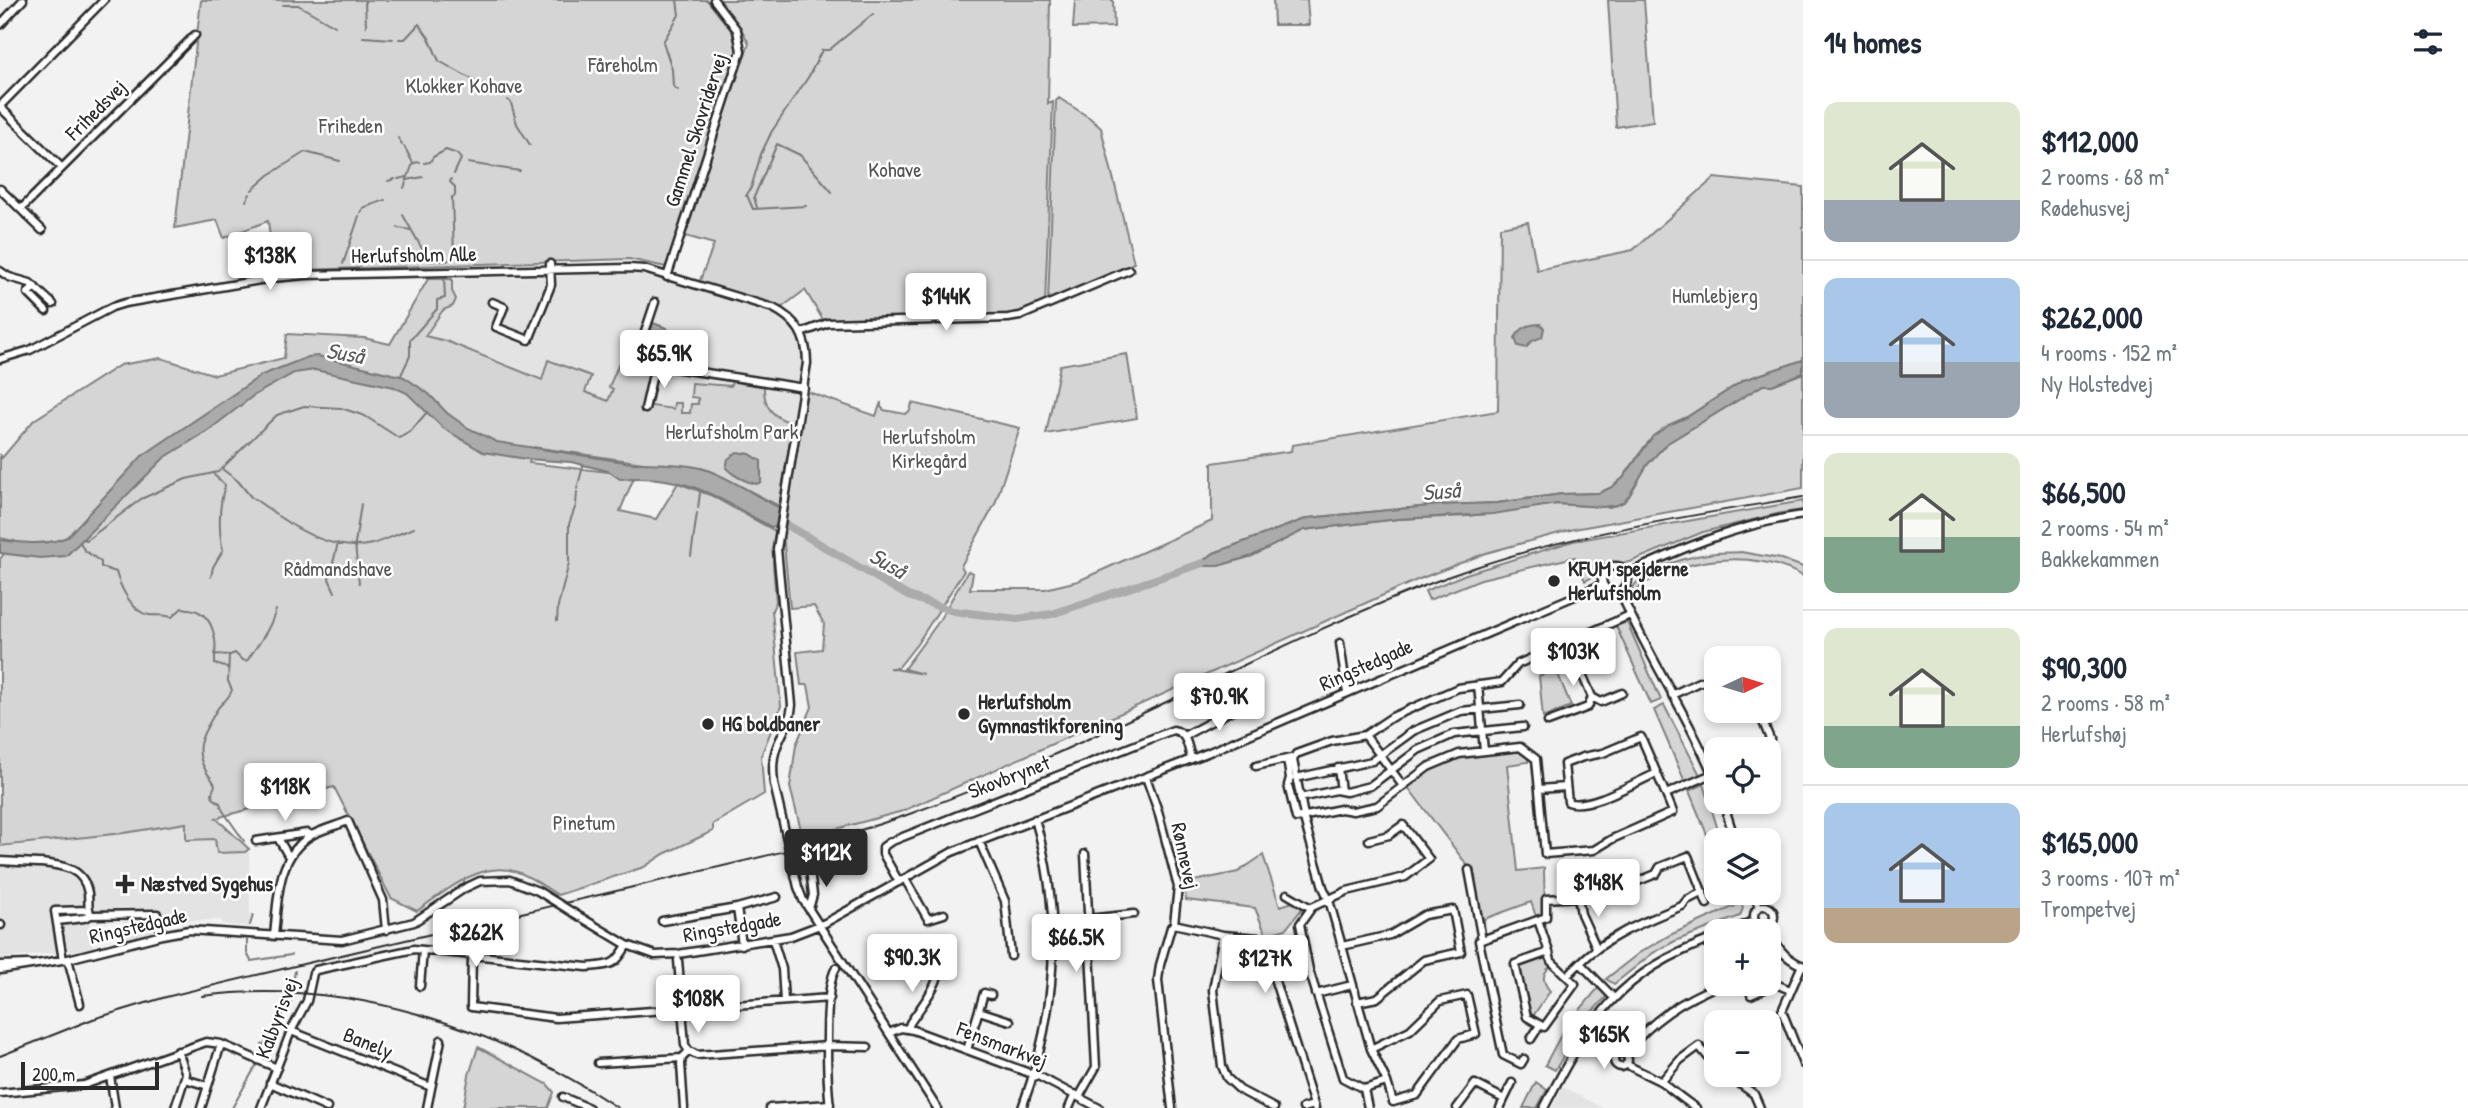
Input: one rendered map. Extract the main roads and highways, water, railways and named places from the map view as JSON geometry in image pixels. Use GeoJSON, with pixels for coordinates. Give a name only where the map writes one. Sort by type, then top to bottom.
{"type":"FeatureCollection","features":[{"type":"Feature","properties":{"kind":"waterway"},"geometry":{"type":"LineString","coordinates":[[365,0],[366,26]]}},
{"type":"Feature","properties":{"kind":"waterway"},"geometry":{"type":"LineString","coordinates":[[677,0],[679,15],[663,42],[672,69],[673,86],[678,90]]}},
{"type":"Feature","properties":{"kind":"waterway"},"geometry":{"type":"LineString","coordinates":[[283,5],[298,5],[335,26]]}},
{"type":"Feature","properties":{"kind":"waterway"},"geometry":{"type":"LineString","coordinates":[[746,196],[772,131],[809,76],[822,50],[829,50],[873,14]]}},
{"type":"Feature","properties":{"kind":"waterway"},"geometry":{"type":"LineString","coordinates":[[399,39],[405,39],[419,24],[429,38],[439,61],[504,97]]}},
{"type":"Feature","properties":{"kind":"waterway"},"geometry":{"type":"LineString","coordinates":[[363,37],[393,39]]}},
{"type":"Feature","properties":{"kind":"waterway"},"geometry":{"type":"LineString","coordinates":[[508,100],[517,124],[530,145]]}},
{"type":"Feature","properties":{"kind":"waterway"},"geometry":{"type":"LineString","coordinates":[[398,138],[402,144]]}},
{"type":"Feature","properties":{"kind":"waterway"},"geometry":{"type":"LineString","coordinates":[[757,208],[754,197],[777,144],[800,155],[832,192]]}},
{"type":"Feature","properties":{"kind":"waterway"},"geometry":{"type":"LineString","coordinates":[[404,146],[413,163]]}},
{"type":"Feature","properties":{"kind":"waterway"},"geometry":{"type":"LineString","coordinates":[[424,163],[430,162],[433,157],[446,150],[457,154],[461,159],[454,174]]}},
{"type":"Feature","properties":{"kind":"waterway"},"geometry":{"type":"LineString","coordinates":[[252,190],[269,175],[305,152],[340,161]]}},
{"type":"Feature","properties":{"kind":"waterway"},"geometry":{"type":"LineString","coordinates":[[404,188],[413,163],[420,162]]}},
{"type":"Feature","properties":{"kind":"waterway"},"geometry":{"type":"LineString","coordinates":[[468,163],[520,171]]}},
{"type":"Feature","properties":{"kind":"waterway"},"geometry":{"type":"LineString","coordinates":[[398,179],[407,177]]}},
{"type":"Feature","properties":{"kind":"waterway"},"geometry":{"type":"LineString","coordinates":[[407,180],[423,177]]}},
{"type":"Feature","properties":{"kind":"waterway"},"geometry":{"type":"LineString","coordinates":[[388,181],[395,179]]}},
{"type":"Feature","properties":{"kind":"waterway"},"geometry":{"type":"LineString","coordinates":[[439,261],[447,261],[454,256],[452,197],[455,196],[455,187],[450,182],[451,179]]}},
{"type":"Feature","properties":{"kind":"waterway"},"geometry":{"type":"LineString","coordinates":[[246,201],[250,194]]}},
{"type":"Feature","properties":{"kind":"waterway"},"geometry":{"type":"LineString","coordinates":[[747,195],[753,209],[806,206]]}},
{"type":"Feature","properties":{"kind":"waterway"},"geometry":{"type":"LineString","coordinates":[[361,213],[363,208],[385,200]]}},
{"type":"Feature","properties":{"kind":"waterway"},"geometry":{"type":"LineString","coordinates":[[403,215],[429,261],[435,261]]}},
{"type":"Feature","properties":{"kind":"waterway"},"geometry":{"type":"LineString","coordinates":[[343,264],[359,216]]}},
{"type":"Feature","properties":{"kind":"waterway"},"geometry":{"type":"LineString","coordinates":[[398,228],[411,230]]}},
{"type":"Feature","properties":{"kind":"waterway"},"geometry":{"type":"LineString","coordinates":[[401,375],[410,356],[410,340],[437,309],[437,300],[445,298],[444,278]]}},
{"type":"Feature","properties":{"kind":"waterway"},"geometry":{"type":"LineString","coordinates":[[82,539],[87,540],[141,499],[186,479],[218,472],[277,415],[304,406],[341,408],[365,416],[399,438],[410,432],[427,412]]}},
{"type":"Feature","properties":{"kind":"waterway"},"geometry":{"type":"LineString","coordinates":[[577,489],[583,466]]}},
{"type":"Feature","properties":{"kind":"waterway"},"geometry":{"type":"LineString","coordinates":[[222,469],[238,481],[251,497]]}},
{"type":"Feature","properties":{"kind":"waterway"},"geometry":{"type":"LineString","coordinates":[[211,577],[213,567],[223,550],[220,518],[225,485],[214,475]]}},
{"type":"Feature","properties":{"kind":"waterway"},"geometry":{"type":"LineString","coordinates":[[557,621],[569,563],[569,524],[576,505],[577,492]]}},
{"type":"Feature","properties":{"kind":"waterway"},"geometry":{"type":"LineString","coordinates":[[698,508],[700,493]]}},
{"type":"Feature","properties":{"kind":"waterway"},"geometry":{"type":"LineString","coordinates":[[253,498],[276,514]]}},
{"type":"Feature","properties":{"kind":"waterway"},"geometry":{"type":"LineString","coordinates":[[359,583],[355,544],[361,504]]}},
{"type":"Feature","properties":{"kind":"waterway"},"geometry":{"type":"LineString","coordinates":[[691,556],[697,513]]}},
{"type":"Feature","properties":{"kind":"waterway"},"geometry":{"type":"LineString","coordinates":[[278,516],[310,535],[347,546],[372,544],[414,528]]}},
{"type":"Feature","properties":{"kind":"waterway","name":"Suså"},"geometry":{"type":"LineString","coordinates":[[777,519],[908,596],[953,611],[1017,619],[1052,614],[1203,563]]}},
{"type":"Feature","properties":{"kind":"waterway"},"geometry":{"type":"LineString","coordinates":[[80,542],[84,550],[101,562],[101,567],[116,572],[124,591],[137,609],[149,615],[172,617],[182,608],[197,611],[204,615],[211,625],[215,637],[215,654],[229,655],[228,681],[232,690],[204,733],[200,754],[215,785],[213,798],[220,803],[244,841]]}},
{"type":"Feature","properties":{"kind":"waterway"},"geometry":{"type":"LineString","coordinates":[[335,592],[329,579],[338,543]]}},
{"type":"Feature","properties":{"kind":"waterway"},"geometry":{"type":"LineString","coordinates":[[230,655],[235,653],[247,661],[276,610]]}},
{"type":"Feature","properties":{"kind":"waterway"},"geometry":{"type":"LineString","coordinates":[[215,655],[215,664],[228,668]]}},
{"type":"Feature","properties":{"kind":"waterway"},"geometry":{"type":"LineString","coordinates":[[250,925],[253,915]]}},
{"type":"Feature","properties":{"kind":"waterway"},"geometry":{"type":"LineString","coordinates":[[247,940],[247,953],[251,961],[291,955]]}},
{"type":"Feature","properties":{"kind":"waterway"},"geometry":{"type":"LineString","coordinates":[[293,983],[295,971]]}},
{"type":"Feature","properties":{"kind":"waterway"},"geometry":{"type":"LineString","coordinates":[[261,1055],[262,1045],[268,1042],[277,1020],[288,1009]]}},
{"type":"Feature","properties":{"kind":"waterway"},"geometry":{"type":"LineString","coordinates":[[232,1108],[257,1064]]}},
{"type":"Feature","properties":{"kind":"railway"},"geometry":{"type":"LineString","coordinates":[[0,1056],[93,1019],[166,997],[768,855],[870,827],[974,789],[1042,760],[1313,633],[1450,576],[1536,549],[1624,528],[1803,497]]}},
{"type":"Feature","properties":{"kind":"railway"},"geometry":{"type":"LineString","coordinates":[[202,996],[257,992],[312,994],[420,1014],[472,1032],[522,1054],[571,1079],[618,1108]]}},
{"type":"Feature","properties":{"kind":"place","name":"KFUM spejderne Herlufsholm"},"geometry":{"type":"Point","coordinates":[1554,581]}},
{"type":"Feature","properties":{"kind":"place","name":"Herlufsholm Gymnastikforening"},"geometry":{"type":"Point","coordinates":[964,714]}},
{"type":"Feature","properties":{"kind":"place","name":"HG boldbaner"},"geometry":{"type":"Point","coordinates":[708,724]}},
{"type":"Feature","properties":{"kind":"place","name":"Næstved Sygehus"},"geometry":{"type":"Point","coordinates":[125,884]}},
{"type":"Feature","properties":{"kind":"park label","name":"Fåreholm"},"geometry":{"type":"Point","coordinates":[623,65]}},
{"type":"Feature","properties":{"kind":"park label","name":"Klokker Kohave"},"geometry":{"type":"Point","coordinates":[464,86]}},
{"type":"Feature","properties":{"kind":"park label","name":"Friheden"},"geometry":{"type":"Point","coordinates":[351,126]}},
{"type":"Feature","properties":{"kind":"park label","name":"Kohave"},"geometry":{"type":"Point","coordinates":[895,170]}},
{"type":"Feature","properties":{"kind":"park label","name":"Humlebjerg"},"geometry":{"type":"Point","coordinates":[1715,296]}},
{"type":"Feature","properties":{"kind":"park label","name":"Herlufsholm Park"},"geometry":{"type":"Point","coordinates":[732,432]}},
{"type":"Feature","properties":{"kind":"park label","name":"Herlufsholm Kirkegård"},"geometry":{"type":"Point","coordinates":[929,449]}},
{"type":"Feature","properties":{"kind":"park label","name":"Rådmandshave"},"geometry":{"type":"Point","coordinates":[338,569]}},
{"type":"Feature","properties":{"kind":"park label","name":"Pinetum"},"geometry":{"type":"Point","coordinates":[584,823]}}]}
